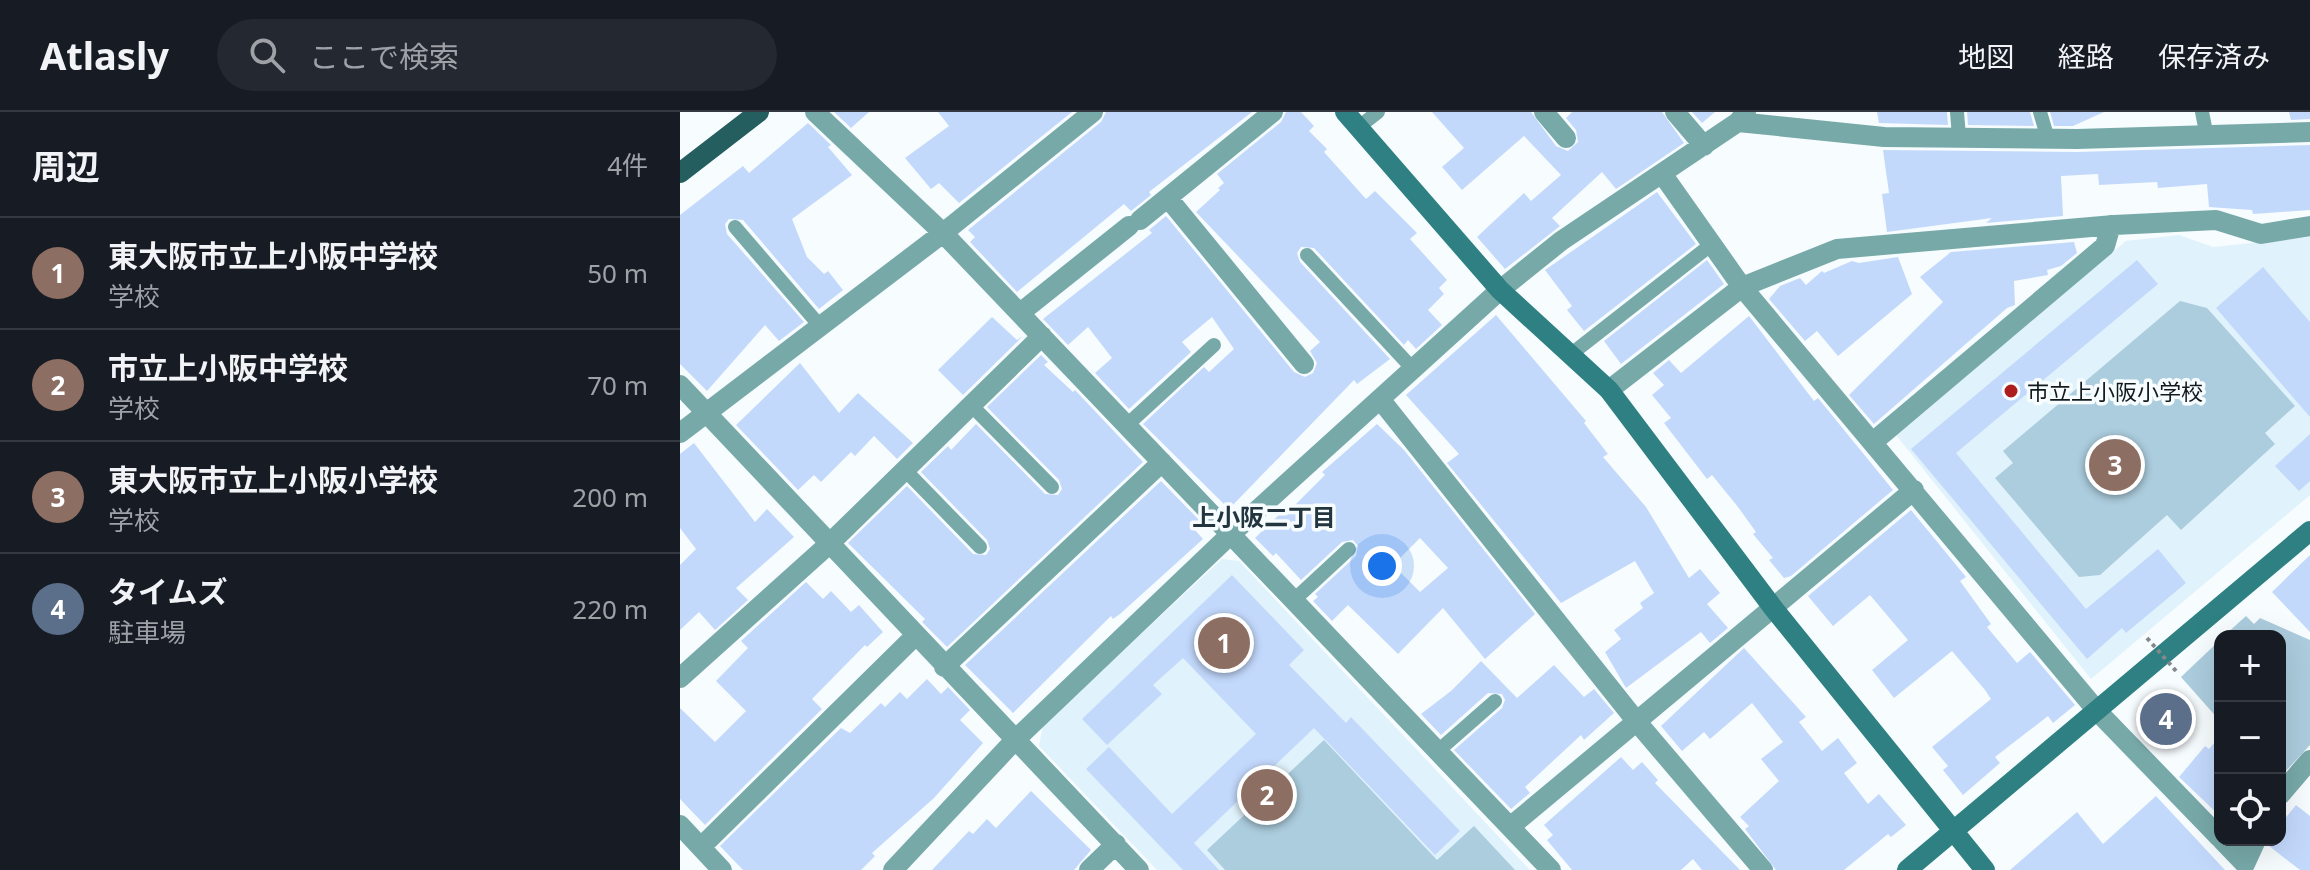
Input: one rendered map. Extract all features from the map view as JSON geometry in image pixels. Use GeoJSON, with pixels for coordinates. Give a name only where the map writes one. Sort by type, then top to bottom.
{"type":"FeatureCollection","features":[{"type":"Feature","properties":{"kind":"main road"},"geometry":{"type":"LineString","coordinates":[[680,173],[759,112]]}},
{"type":"Feature","properties":{"kind":"street"},"geometry":{"type":"LineString","coordinates":[[815,112],[943,233],[1551,870]]}},
{"type":"Feature","properties":{"kind":"street"},"geometry":{"type":"LineString","coordinates":[[680,433],[943,233],[1093,112]]}},
{"type":"Feature","properties":{"kind":"street"},"geometry":{"type":"LineString","coordinates":[[1020,313],[1273,112]]}},
{"type":"Feature","properties":{"kind":"street"},"geometry":{"type":"LineString","coordinates":[[1544,112],[1566,138]]}},
{"type":"Feature","properties":{"kind":"street"},"geometry":{"type":"LineString","coordinates":[[1675,112],[1704,146]]}},
{"type":"Feature","properties":{"kind":"street"},"geometry":{"type":"LineString","coordinates":[[893,870],[1014,741],[1231,534],[1500,290],[1561,241],[1663,175],[1742,117],[1884,137],[2048,139],[2310,132]]}},
{"type":"Feature","properties":{"kind":"street"},"geometry":{"type":"LineString","coordinates":[[1352,119],[1500,290],[1609,390],[1774,609],[1985,870]]}},
{"type":"Feature","properties":{"kind":"street"},"geometry":{"type":"LineString","coordinates":[[1663,175],[1742,287],[2098,712],[2214,832]]}},
{"type":"Feature","properties":{"kind":"street"},"geometry":{"type":"LineString","coordinates":[[1168,198],[1304,364]]}},
{"type":"Feature","properties":{"kind":"street"},"geometry":{"type":"LineString","coordinates":[[1609,390],[1742,287],[1837,249],[2111,225],[2216,220],[2261,234],[2310,226]]}},
{"type":"Feature","properties":{"kind":"street"},"geometry":{"type":"LineString","coordinates":[[1873,442],[2105,246],[2111,225]]}},
{"type":"Feature","properties":{"kind":"street"},"geometry":{"type":"LineString","coordinates":[[680,678],[828,545],[1042,336]]}},
{"type":"Feature","properties":{"kind":"street"},"geometry":{"type":"LineString","coordinates":[[680,385],[828,545],[1139,870]]}},
{"type":"Feature","properties":{"kind":"street"},"geometry":{"type":"LineString","coordinates":[[1380,399],[1637,722],[1763,870]]}},
{"type":"Feature","properties":{"kind":"street"},"geometry":{"type":"LineString","coordinates":[[944,667],[1162,462]]}},
{"type":"Feature","properties":{"kind":"street"},"geometry":{"type":"LineString","coordinates":[[1510,827],[1914,490]]}},
{"type":"Feature","properties":{"kind":"street"},"geometry":{"type":"LineString","coordinates":[[1907,870],[2310,531]]}},
{"type":"Feature","properties":{"kind":"street"},"geometry":{"type":"LineString","coordinates":[[701,847],[915,636]]}},
{"type":"Feature","properties":{"kind":"street"},"geometry":{"type":"LineString","coordinates":[[2286,788],[2310,760]]}},
{"type":"Feature","properties":{"kind":"street"},"geometry":{"type":"LineString","coordinates":[[680,825],[722,870]]}},
{"type":"Feature","properties":{"kind":"street"},"geometry":{"type":"LineString","coordinates":[[1089,870],[1116,844]]}},
{"type":"Feature","properties":{"kind":"street"},"geometry":{"type":"LineString","coordinates":[[2228,846],[2248,867],[2254,846]]}},
{"type":"Feature","properties":{"kind":"lane"},"geometry":{"type":"LineString","coordinates":[[1352,119],[1378,112]]}},
{"type":"Feature","properties":{"kind":"lane"},"geometry":{"type":"LineString","coordinates":[[1957,112],[1959,137]]}},
{"type":"Feature","properties":{"kind":"lane"},"geometry":{"type":"LineString","coordinates":[[2040,112],[2048,139]]}},
{"type":"Feature","properties":{"kind":"lane"},"geometry":{"type":"LineString","coordinates":[[2202,112],[2207,137]]}},
{"type":"Feature","properties":{"kind":"lane"},"geometry":{"type":"LineString","coordinates":[[735,227],[820,326]]}},
{"type":"Feature","properties":{"kind":"lane"},"geometry":{"type":"LineString","coordinates":[[1570,355],[1712,244]]}},
{"type":"Feature","properties":{"kind":"lane"},"geometry":{"type":"LineString","coordinates":[[1307,255],[1413,369]]}},
{"type":"Feature","properties":{"kind":"lane"},"geometry":{"type":"LineString","coordinates":[[1127,425],[1214,345]]}},
{"type":"Feature","properties":{"kind":"lane"},"geometry":{"type":"LineString","coordinates":[[971,405],[1052,487]]}},
{"type":"Feature","properties":{"kind":"lane"},"geometry":{"type":"LineString","coordinates":[[905,470],[980,547]]}},
{"type":"Feature","properties":{"kind":"lane"},"geometry":{"type":"LineString","coordinates":[[1294,600],[1349,549]]}},
{"type":"Feature","properties":{"kind":"lane"},"geometry":{"type":"LineString","coordinates":[[1438,751],[1495,701]]}},
{"type":"Feature","properties":{"kind":"path"},"geometry":{"type":"LineString","coordinates":[[2147,638],[2176,671]]}},
{"type":"Feature","properties":{"kind":"shaded area"},"geometry":{"type":"Polygon","coordinates":[[[2179,235],[2213,247],[2310,237],[2310,495],[2091,679],[1896,435],[2126,241],[2179,235]]]}},
{"type":"Feature","properties":{"kind":"shaded area"},"geometry":{"type":"Polygon","coordinates":[[[2180,301],[2207,308],[2295,406],[2265,433],[2275,444],[2181,530],[2167,515],[2100,575],[2079,577],[1995,478],[2013,463],[2003,451],[2180,301]]]}},
{"type":"Feature","properties":{"kind":"shaded area"},"geometry":{"type":"Polygon","coordinates":[[[1222,559],[1239,561],[1530,870],[1157,870],[1039,746],[1043,725],[1222,559]]]}},
{"type":"Feature","properties":{"kind":"shaded area"},"geometry":{"type":"Polygon","coordinates":[[[2246,616],[2254,624],[2260,618],[2310,640],[2310,745],[2286,771],[2286,630],[2231,630],[2246,616]]]}},
{"type":"Feature","properties":{"kind":"shaded area"},"geometry":{"type":"Polygon","coordinates":[[[2214,646],[2214,714],[2181,677],[2214,646]]]}},
{"type":"Feature","properties":{"kind":"shaded area"},"geometry":{"type":"Polygon","coordinates":[[[1324,740],[1437,860],[1474,826],[1515,870],[1225,870],[1207,850],[1324,740]]]}},
{"type":"Feature","properties":{"kind":"building"},"geometry":{"type":"Polygon","coordinates":[[[834,112],[869,112],[851,128],[834,112]]]}},
{"type":"Feature","properties":{"kind":"building"},"geometry":{"type":"Polygon","coordinates":[[[938,112],[1072,112],[959,203],[939,183],[931,189],[905,158],[949,126],[938,112]]]}},
{"type":"Feature","properties":{"kind":"building"},"geometry":{"type":"Polygon","coordinates":[[[1106,112],[1252,112],[1149,192],[1151,195],[1131,211],[1124,204],[1017,292],[970,242],[975,237],[968,230],[1101,122],[1106,112]]]}},
{"type":"Feature","properties":{"kind":"building"},"geometry":{"type":"Polygon","coordinates":[[[1286,112],[1301,112],[1314,126],[1309,131],[1327,149],[1324,152],[1366,199],[1375,191],[1417,233],[1410,239],[1447,280],[1439,288],[1444,294],[1428,310],[1442,325],[1416,349],[1408,340],[1404,345],[1314,248],[1301,247],[1297,253],[1300,262],[1390,359],[1357,384],[1354,380],[1229,509],[1143,424],[1204,367],[1209,372],[1234,349],[1212,317],[1182,342],[1191,352],[1129,409],[1095,373],[1112,358],[1088,327],[1068,345],[1043,319],[1152,233],[1149,230],[1166,216],[1294,372],[1305,377],[1313,373],[1317,363],[1310,351],[1320,342],[1196,212],[1224,183],[1217,174],[1281,122],[1286,112]]]}},
{"type":"Feature","properties":{"kind":"building"},"geometry":{"type":"Polygon","coordinates":[[[1432,112],[1531,112],[1556,146],[1568,151],[1578,142],[1576,130],[1566,118],[1572,112],[1662,112],[1684,143],[1616,189],[1602,172],[1552,218],[1560,226],[1505,269],[1477,237],[1524,193],[1531,201],[1561,175],[1524,136],[1462,190],[1442,167],[1464,148],[1432,112]]]}},
{"type":"Feature","properties":{"kind":"building"},"geometry":{"type":"Polygon","coordinates":[[[1692,112],[1715,112],[1702,123],[1692,112]]]}},
{"type":"Feature","properties":{"kind":"building"},"geometry":{"type":"Polygon","coordinates":[[[1877,112],[1947,112],[1948,125],[1879,123],[1877,112]]]}},
{"type":"Feature","properties":{"kind":"building"},"geometry":{"type":"Polygon","coordinates":[[[1967,112],[2030,112],[2034,126],[1968,125],[1967,112]]]}},
{"type":"Feature","properties":{"kind":"building"},"geometry":{"type":"Polygon","coordinates":[[[2050,112],[2104,112],[2073,126],[2054,126],[2050,112]]]}},
{"type":"Feature","properties":{"kind":"building"},"geometry":{"type":"Polygon","coordinates":[[[2289,112],[2310,112],[2310,119],[2291,120],[2289,112]]]}},
{"type":"Feature","properties":{"kind":"building"},"geometry":{"type":"Polygon","coordinates":[[[808,123],[831,145],[828,147],[852,175],[792,219],[807,257],[824,274],[828,271],[843,290],[819,309],[743,220],[729,219],[725,224],[727,234],[804,322],[779,341],[765,325],[707,391],[680,364],[680,215],[743,166],[749,173],[808,123]]]}},
{"type":"Feature","properties":{"kind":"building"},"geometry":{"type":"Polygon","coordinates":[[[2310,145],[2310,210],[2253,214],[2252,210],[2209,207],[2207,184],[2158,188],[2157,182],[2099,185],[2098,174],[2061,176],[2063,216],[1986,223],[1992,218],[1887,232],[1882,194],[1889,193],[1883,150],[2077,152],[2310,145]]]}},
{"type":"Feature","properties":{"kind":"building"},"geometry":{"type":"Polygon","coordinates":[[[1657,192],[1696,244],[1584,331],[1567,310],[1572,306],[1545,270],[1657,192]]]}},
{"type":"Feature","properties":{"kind":"building"},"geometry":{"type":"Polygon","coordinates":[[[2074,242],[2077,253],[2061,266],[2047,270],[2048,275],[2014,281],[2015,305],[2007,308],[1874,424],[1849,395],[1943,302],[1920,277],[1951,252],[2074,242]]]}},
{"type":"Feature","properties":{"kind":"building"},"geometry":{"type":"Polygon","coordinates":[[[1898,257],[1912,294],[1838,356],[1817,331],[1805,341],[1769,299],[1780,286],[1800,278],[1806,285],[1822,271],[1824,273],[1852,261],[1859,263],[1898,257]]]}},
{"type":"Feature","properties":{"kind":"building"},"geometry":{"type":"Polygon","coordinates":[[[1707,260],[1724,284],[1621,364],[1604,341],[1707,260]]]}},
{"type":"Feature","properties":{"kind":"building"},"geometry":{"type":"Polygon","coordinates":[[[2137,260],[2158,284],[1956,453],[2086,609],[2158,549],[2186,583],[2126,633],[2122,628],[2087,659],[1911,449],[2137,260]]]}},
{"type":"Feature","properties":{"kind":"building"},"geometry":{"type":"Polygon","coordinates":[[[2263,267],[2310,322],[2310,417],[2216,308],[2263,267]]]}},
{"type":"Feature","properties":{"kind":"building"},"geometry":{"type":"Polygon","coordinates":[[[1496,315],[1586,421],[1584,423],[1608,454],[1603,457],[1646,507],[1689,578],[1700,569],[1720,593],[1707,604],[1728,628],[1710,643],[1701,632],[1626,688],[1605,652],[1621,639],[1614,630],[1643,608],[1640,603],[1654,593],[1635,561],[1561,603],[1447,463],[1459,454],[1406,395],[1496,315]]]}},
{"type":"Feature","properties":{"kind":"building"},"geometry":{"type":"Polygon","coordinates":[[[1749,316],[1814,401],[1818,398],[1893,490],[1791,576],[1784,578],[1769,560],[1773,558],[1753,534],[1756,532],[1738,507],[1712,475],[1707,479],[1664,423],[1671,418],[1652,395],[1664,385],[1653,373],[1669,360],[1681,373],[1749,316]]]}},
{"type":"Feature","properties":{"kind":"building"},"geometry":{"type":"Polygon","coordinates":[[[992,317],[1017,340],[1023,336],[963,395],[938,370],[992,317]]]}},
{"type":"Feature","properties":{"kind":"building"},"geometry":{"type":"Polygon","coordinates":[[[1041,355],[1048,362],[1044,365],[1073,392],[1075,390],[1143,462],[947,647],[922,622],[925,619],[848,543],[907,486],[973,554],[986,555],[990,549],[987,540],[921,472],[948,446],[951,450],[976,424],[1045,494],[1058,495],[1062,489],[1059,480],[987,407],[1041,355]]]}},
{"type":"Feature","properties":{"kind":"building"},"geometry":{"type":"Polygon","coordinates":[[[800,363],[839,413],[858,393],[913,443],[897,459],[874,436],[855,456],[851,452],[821,482],[814,475],[798,490],[736,425],[800,363]]]}},
{"type":"Feature","properties":{"kind":"building"},"geometry":{"type":"Polygon","coordinates":[[[1377,424],[1404,450],[1535,614],[1485,659],[1443,608],[1398,654],[1348,605],[1332,621],[1313,601],[1318,597],[1315,594],[1356,556],[1358,546],[1353,540],[1342,542],[1301,580],[1276,553],[1273,556],[1255,538],[1287,507],[1290,510],[1325,475],[1322,472],[1377,424]],[[1420,538],[1393,565],[1420,592],[1448,568],[1420,538]]]}},
{"type":"Feature","properties":{"kind":"building"},"geometry":{"type":"Polygon","coordinates":[[[2310,434],[2310,481],[2299,491],[2275,466],[2310,434]]]}},
{"type":"Feature","properties":{"kind":"building"},"geometry":{"type":"Polygon","coordinates":[[[694,443],[755,522],[767,509],[794,537],[736,588],[748,600],[715,630],[699,612],[680,630],[680,565],[696,549],[680,528],[680,454],[694,443]]]}},
{"type":"Feature","properties":{"kind":"building"},"geometry":{"type":"Polygon","coordinates":[[[1161,481],[1201,522],[1194,529],[1203,539],[1120,614],[1113,619],[1111,616],[1013,713],[965,665],[1161,481]]]}},
{"type":"Feature","properties":{"kind":"building"},"geometry":{"type":"Polygon","coordinates":[[[1911,510],[1966,577],[1960,581],[1991,624],[1987,627],[2017,663],[2030,652],[2075,705],[2053,723],[2048,716],[1995,757],[2000,763],[1963,795],[1943,770],[1948,766],[1932,747],[1991,699],[1985,690],[1952,651],[1894,698],[1872,670],[1908,640],[1870,595],[1833,626],[1808,596],[1911,510]]]}},
{"type":"Feature","properties":{"kind":"building"},"geometry":{"type":"Polygon","coordinates":[[[2310,555],[2310,632],[2272,592],[2310,555]]]}},
{"type":"Feature","properties":{"kind":"building"},"geometry":{"type":"Polygon","coordinates":[[[1232,575],[1304,650],[1289,665],[1346,723],[1351,717],[1460,831],[1435,855],[1314,728],[1194,843],[1219,870],[1183,870],[1086,769],[1109,747],[1172,814],[1256,734],[1183,658],[1153,685],[1162,694],[1107,745],[1082,719],[1232,575]]]}},
{"type":"Feature","properties":{"kind":"building"},"geometry":{"type":"Polygon","coordinates":[[[806,582],[823,599],[831,591],[851,612],[859,605],[883,632],[867,647],[865,645],[812,699],[822,709],[705,825],[680,799],[680,708],[715,742],[746,711],[716,681],[748,648],[741,641],[806,582]]]}},
{"type":"Feature","properties":{"kind":"building"},"geometry":{"type":"Polygon","coordinates":[[[1744,648],[1806,717],[1799,722],[1822,751],[1838,738],[1857,763],[1844,773],[1868,804],[1879,794],[1906,825],[1891,837],[1888,834],[1844,870],[1776,870],[1745,829],[1749,826],[1740,817],[1779,781],[1761,759],[1783,742],[1752,703],[1710,739],[1704,732],[1682,751],[1661,726],[1744,648]]]}},
{"type":"Feature","properties":{"kind":"building"},"geometry":{"type":"Polygon","coordinates":[[[1481,661],[1517,698],[1554,665],[1584,697],[1594,689],[1614,713],[1584,740],[1581,735],[1525,787],[1530,793],[1511,809],[1454,750],[1502,708],[1505,700],[1502,694],[1488,693],[1441,735],[1421,714],[1451,691],[1481,661]]]}},
{"type":"Feature","properties":{"kind":"building"},"geometry":{"type":"Polygon","coordinates":[[[927,679],[941,694],[948,687],[970,710],[960,720],[983,743],[934,798],[872,853],[875,856],[861,870],[743,870],[720,846],[841,728],[850,733],[881,703],[885,707],[900,692],[907,699],[927,679]]]}},
{"type":"Feature","properties":{"kind":"building"},"geometry":{"type":"Polygon","coordinates":[[[2214,743],[2214,810],[2179,777],[2205,746],[2209,749],[2214,743]]]}},
{"type":"Feature","properties":{"kind":"building"},"geometry":{"type":"Polygon","coordinates":[[[1621,757],[1633,770],[1642,762],[1658,780],[1655,783],[1740,870],[1702,870],[1693,859],[1681,870],[1572,870],[1547,840],[1553,835],[1544,825],[1621,757]]]}},
{"type":"Feature","properties":{"kind":"building"},"geometry":{"type":"Polygon","coordinates":[[[1031,791],[1091,850],[1074,870],[932,870],[969,831],[973,834],[987,819],[996,828],[1031,791]]]}},
{"type":"Feature","properties":{"kind":"building"},"geometry":{"type":"Polygon","coordinates":[[[2156,796],[2225,870],[2010,870],[2077,812],[2103,844],[2156,796]]]}},
{"type":"Feature","properties":{"kind":"building"},"geometry":{"type":"Polygon","coordinates":[[[2296,805],[2310,816],[2310,870],[2300,870],[2269,846],[2286,846],[2286,817],[2296,805]]]}},
{"type":"Feature","properties":{"kind":"place","name":"市立上小阪小学校"},"geometry":{"type":"Point","coordinates":[2011,391]}},
{"type":"Feature","properties":{"kind":"place","name":"東大阪市立上小阪小学校"},"geometry":{"type":"Point","coordinates":[2115,465]}},
{"type":"Feature","properties":{"kind":"place","name":"東大阪市立上小阪中学校"},"geometry":{"type":"Point","coordinates":[1224,643]}},
{"type":"Feature","properties":{"kind":"place","name":"タイムズ"},"geometry":{"type":"Point","coordinates":[2166,719]}},
{"type":"Feature","properties":{"kind":"place","name":"市立上小阪中学校"},"geometry":{"type":"Point","coordinates":[1267,795]}},
{"type":"Feature","properties":{"kind":"district","name":"上小阪二丁目"},"geometry":{"type":"Point","coordinates":[1264,516]}}]}
